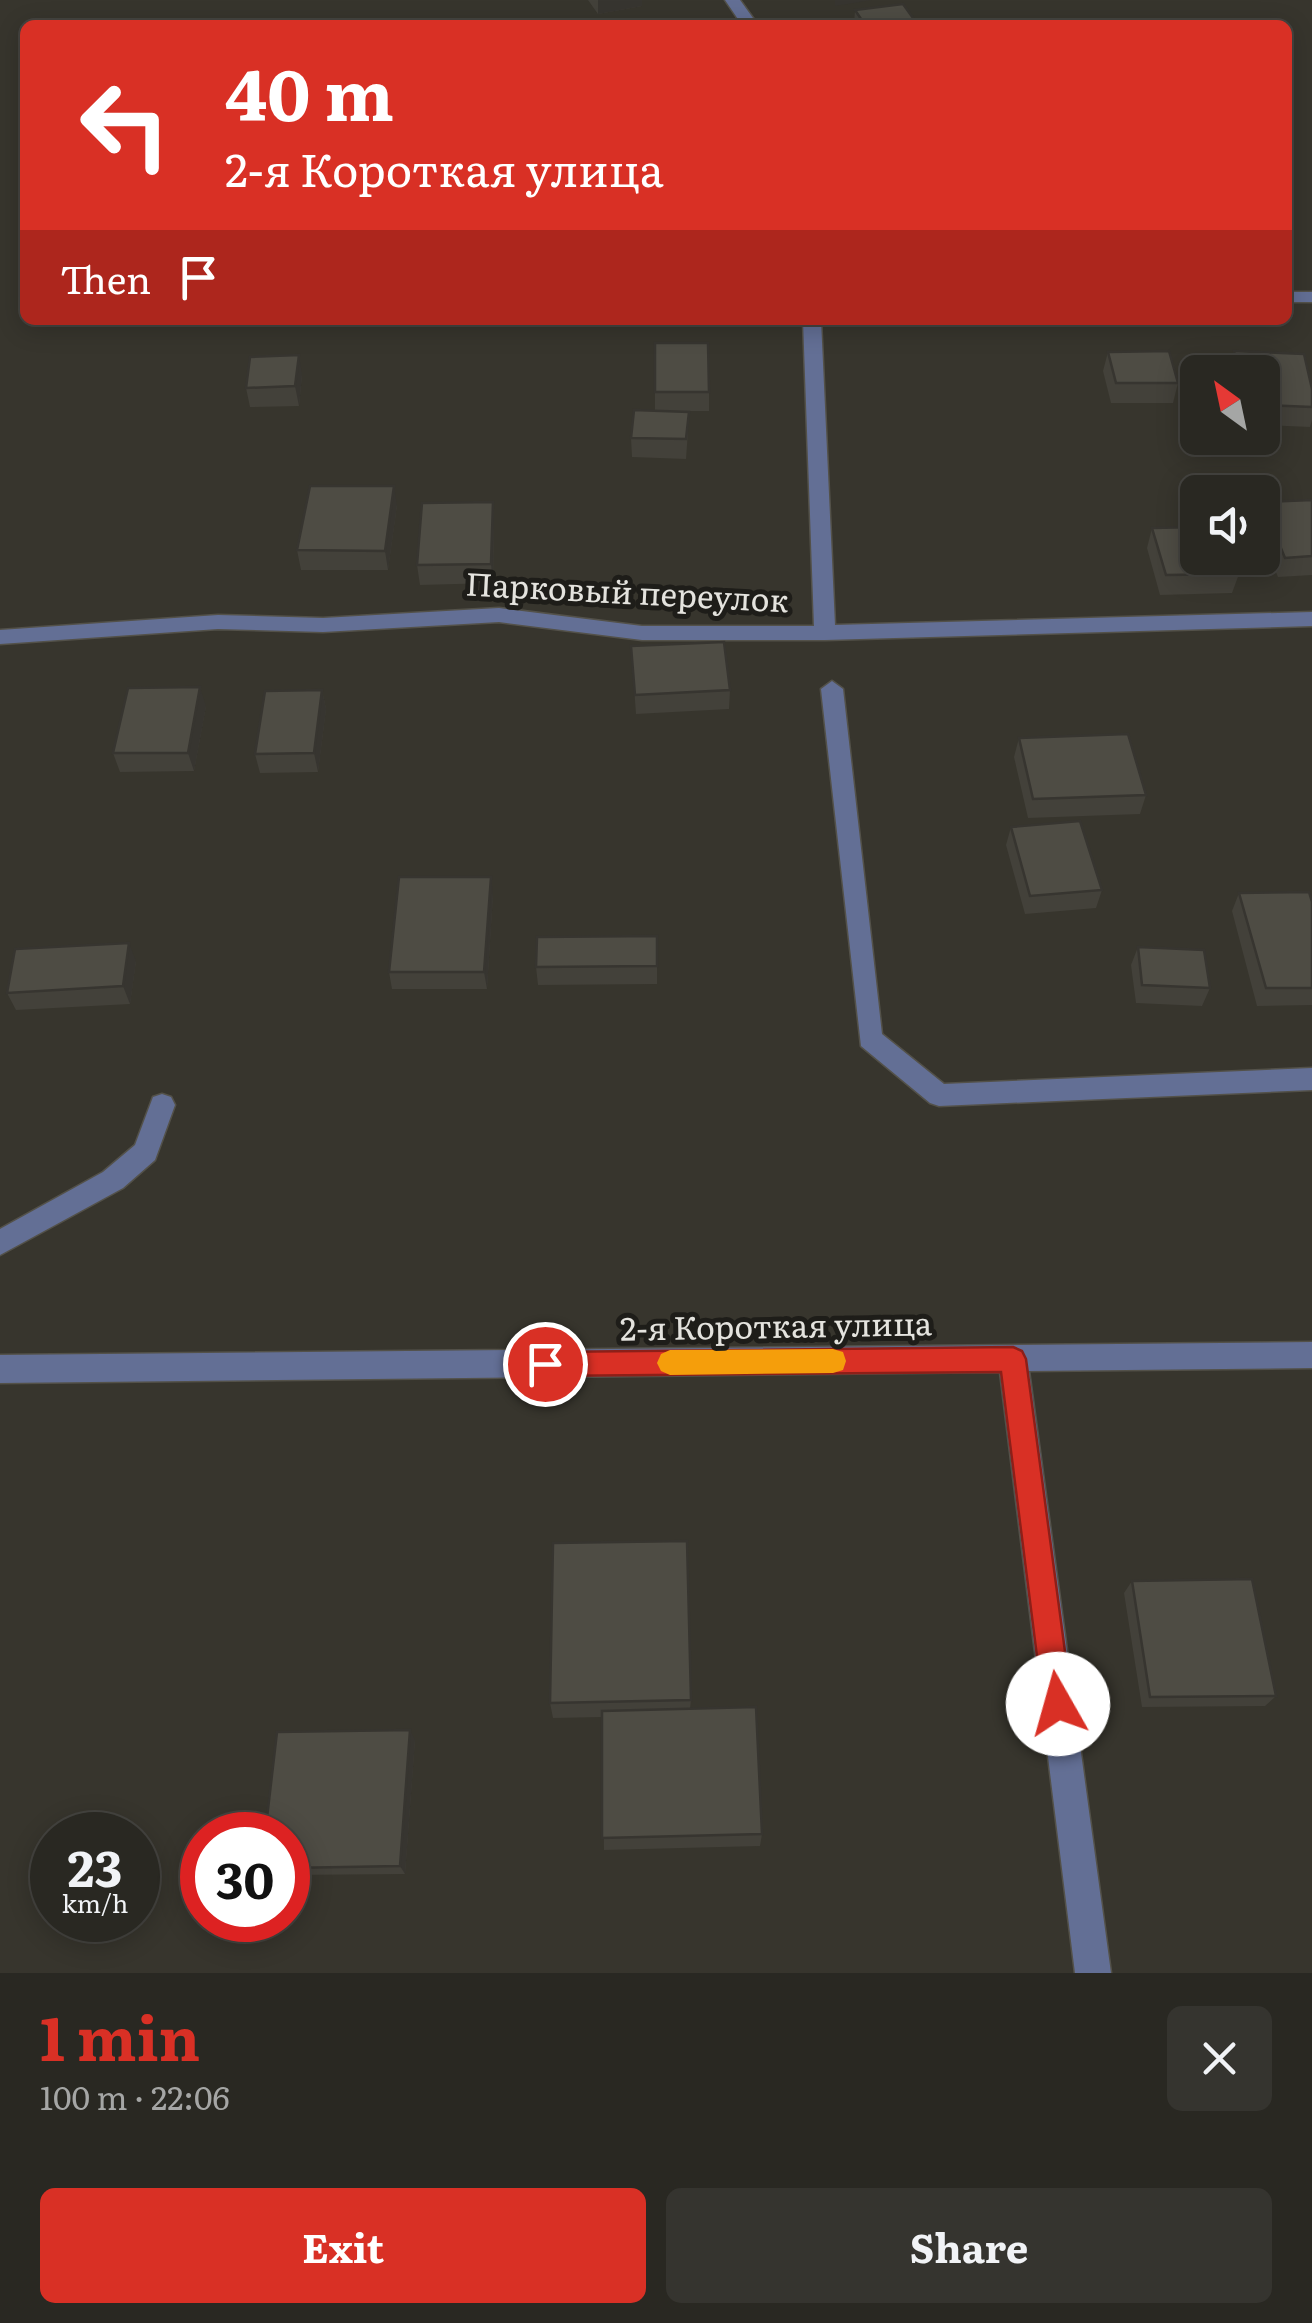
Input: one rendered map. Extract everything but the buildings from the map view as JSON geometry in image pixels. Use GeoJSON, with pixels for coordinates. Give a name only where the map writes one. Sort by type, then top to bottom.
{"type":"FeatureCollection","features":[{"type":"Feature","properties":{"kind":"street"},"geometry":{"type":"LineString","coordinates":[[812,325],[826,633]]}},
{"type":"Feature","properties":{"kind":"street","name":"Парковый переулок"},"geometry":{"type":"LineString","coordinates":[[0,638],[218,622],[323,625],[498,615],[642,633],[826,633],[1312,619]]}},
{"type":"Feature","properties":{"kind":"street"},"geometry":{"type":"LineString","coordinates":[[832,688],[870,1039],[938,1095],[1312,1079]]}},
{"type":"Feature","properties":{"kind":"street"},"geometry":{"type":"LineString","coordinates":[[0,1243],[124,1171],[146,1152],[162,1105]]}},
{"type":"Feature","properties":{"kind":"street","name":"2-я Короткая улица"},"geometry":{"type":"LineString","coordinates":[[0,1369],[1312,1354]]}},
{"type":"Feature","properties":{"kind":"street"},"geometry":{"type":"LineString","coordinates":[[1013,1359],[1093,1973]]}},
{"type":"Feature","properties":{"kind":"slow traffic"},"geometry":{"type":"LineString","coordinates":[[670,1363],[833,1361]]}},
{"type":"Feature","properties":{"kind":"route"},"geometry":{"type":"LineString","coordinates":[[545,1364],[1013,1359],[1058,1704]]}}]}
